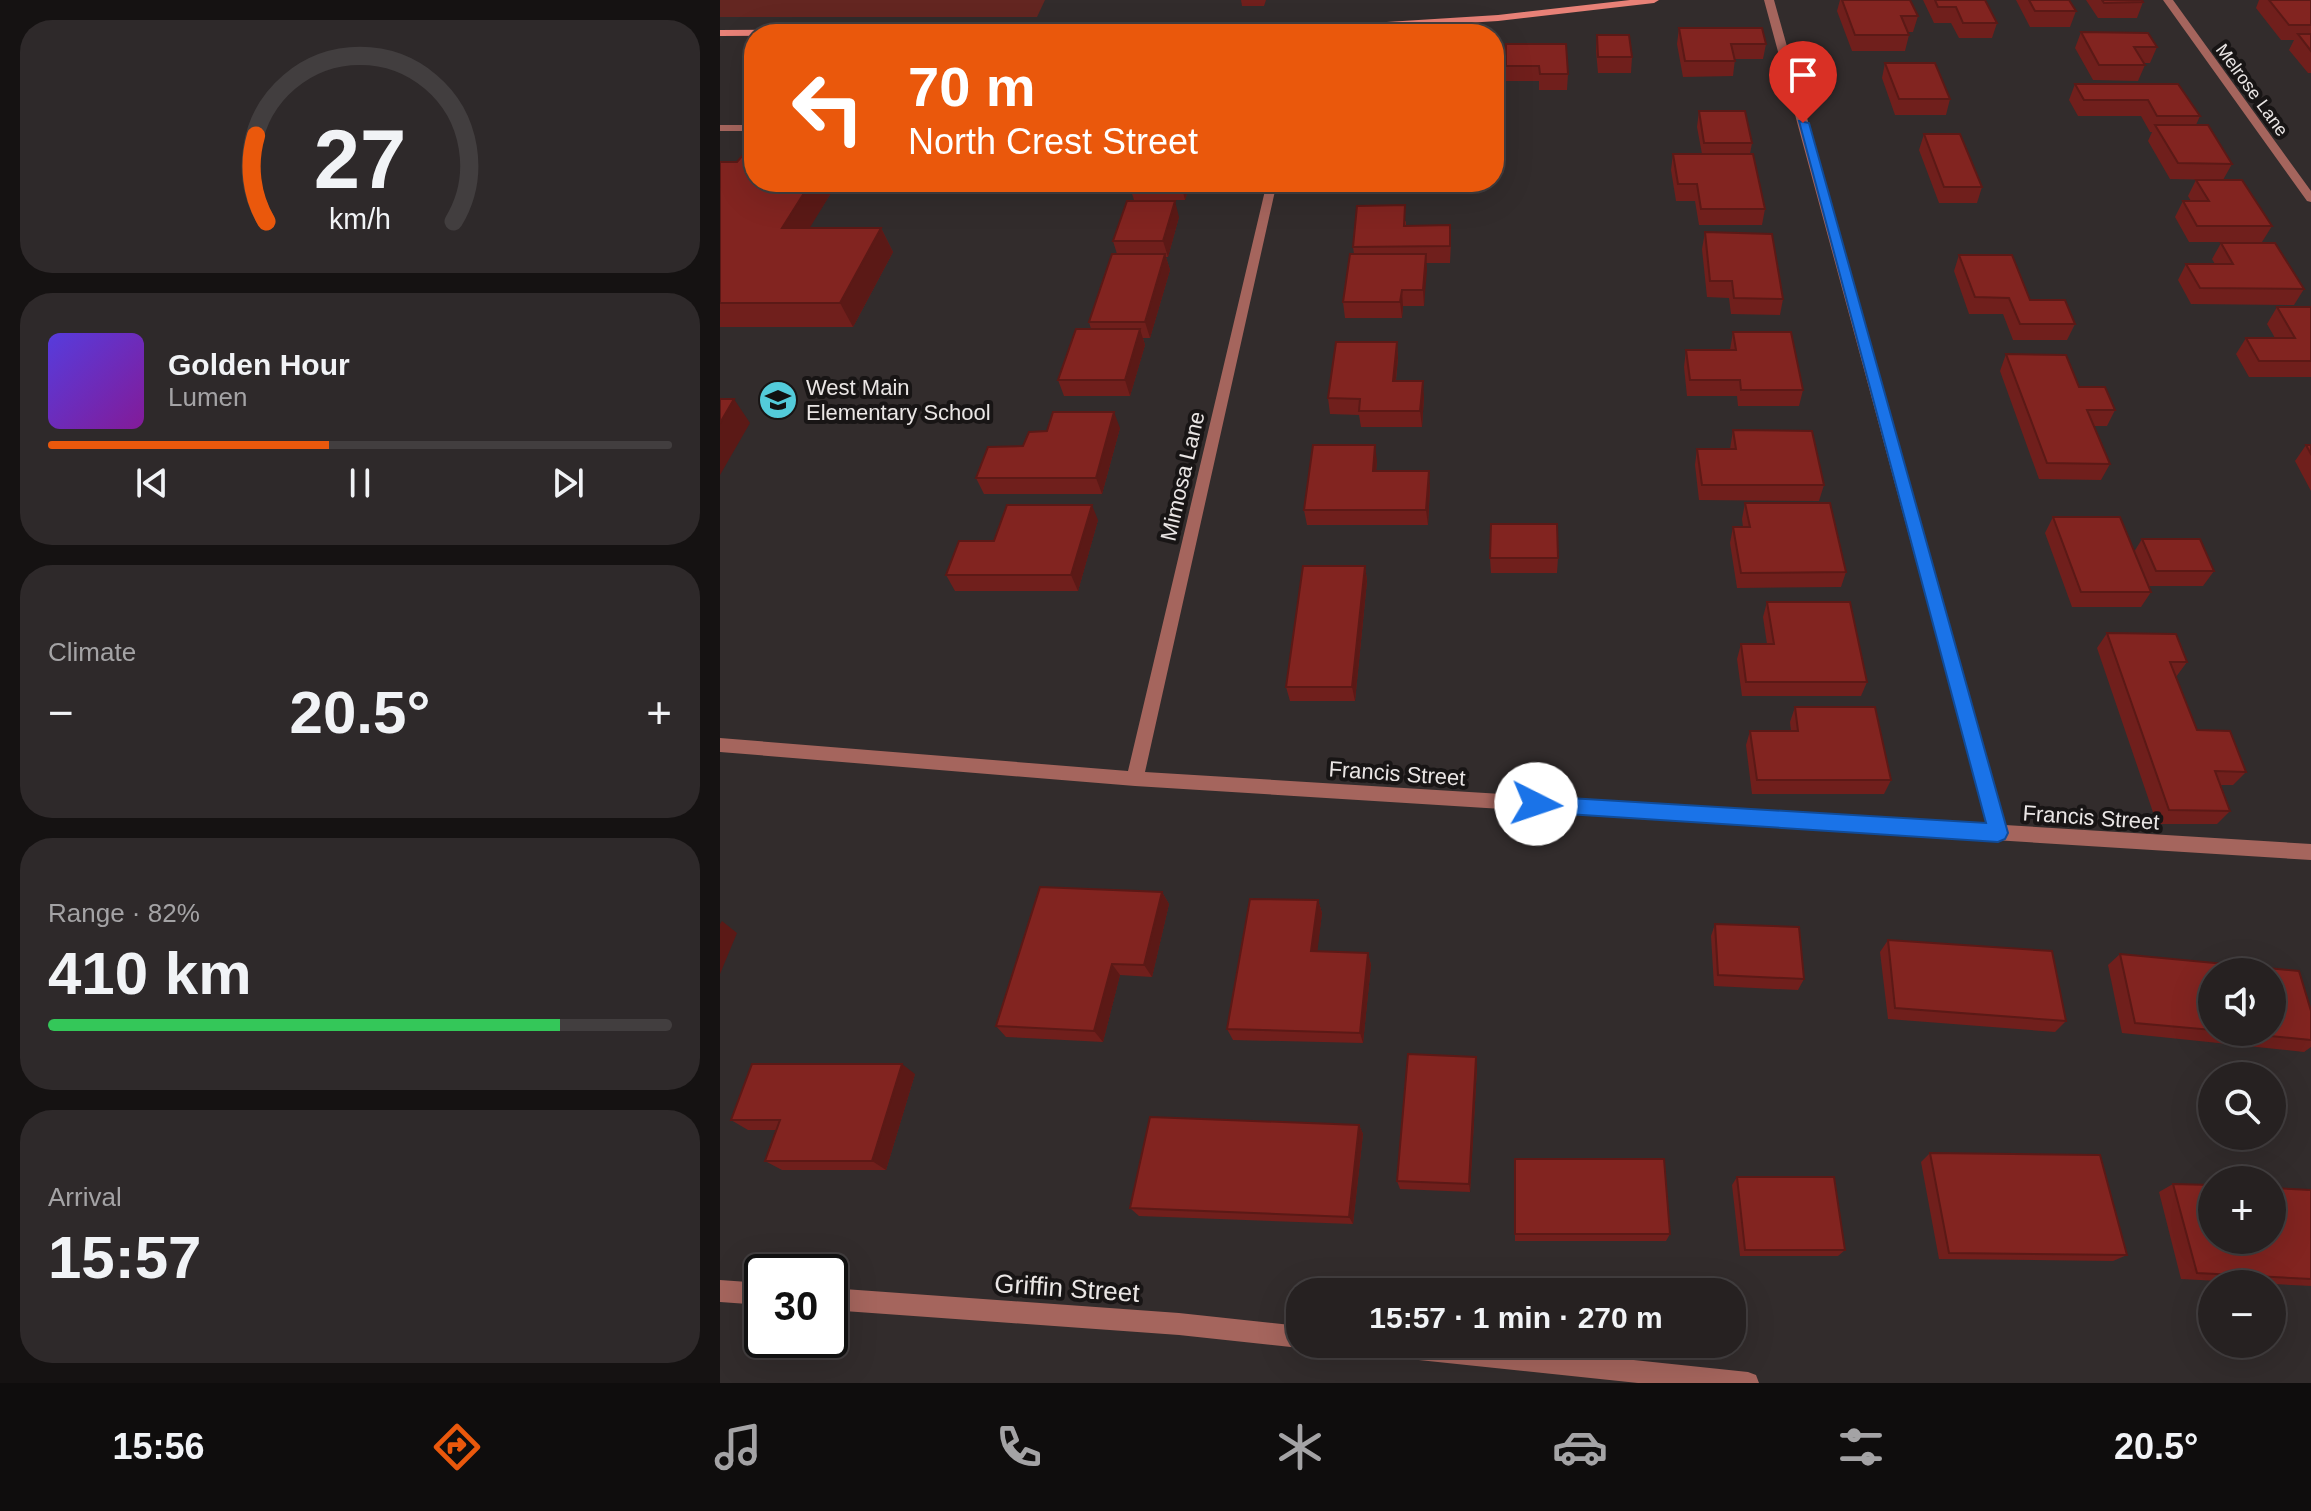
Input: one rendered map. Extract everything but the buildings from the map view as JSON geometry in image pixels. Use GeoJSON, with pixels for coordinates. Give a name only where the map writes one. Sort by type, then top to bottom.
{"type":"FeatureCollection","features":[{"type":"Feature","properties":{"kind":"main road"},"geometry":{"type":"LineString","coordinates":[[1416,24],[1654,0]]}},
{"type":"Feature","properties":{"kind":"main road"},"geometry":{"type":"LineString","coordinates":[[720,33],[744,33]]}},
{"type":"Feature","properties":{"kind":"street"},"geometry":{"type":"LineString","coordinates":[[1769,0],[1998,833]]}},
{"type":"Feature","properties":{"kind":"street","name":"Melrose Lane"},"geometry":{"type":"LineString","coordinates":[[2168,0],[2311,199]]}},
{"type":"Feature","properties":{"kind":"street"},"geometry":{"type":"LineString","coordinates":[[720,128],[744,128]]}},
{"type":"Feature","properties":{"kind":"street","name":"Mimosa Lane"},"geometry":{"type":"LineString","coordinates":[[1135,779],[1270,192]]}},
{"type":"Feature","properties":{"kind":"street","name":"Francis Street"},"geometry":{"type":"LineString","coordinates":[[720,745],[1135,779],[2311,852]]}},
{"type":"Feature","properties":{"kind":"street"},"geometry":{"type":"LineString","coordinates":[[720,1291],[744,1293]]}},
{"type":"Feature","properties":{"kind":"street","name":"Griffin Street"},"geometry":{"type":"LineString","coordinates":[[848,1300],[1179,1324],[1286,1335]]}},
{"type":"Feature","properties":{"kind":"street"},"geometry":{"type":"LineString","coordinates":[[1506,1358],[1748,1383]]}},
{"type":"Feature","properties":{"kind":"shaded area"},"geometry":{"type":"Polygon","coordinates":[[[720,0],[1045,0],[1037,17],[720,17],[720,0]]]}},
{"type":"Feature","properties":{"kind":"place","name":"West Main Elementary School"},"geometry":{"type":"Point","coordinates":[778,400]}},
{"type":"Feature","properties":{"kind":"route"},"geometry":{"type":"LineString","coordinates":[[1536,804],[1998,833],[1803,123]]}}]}
